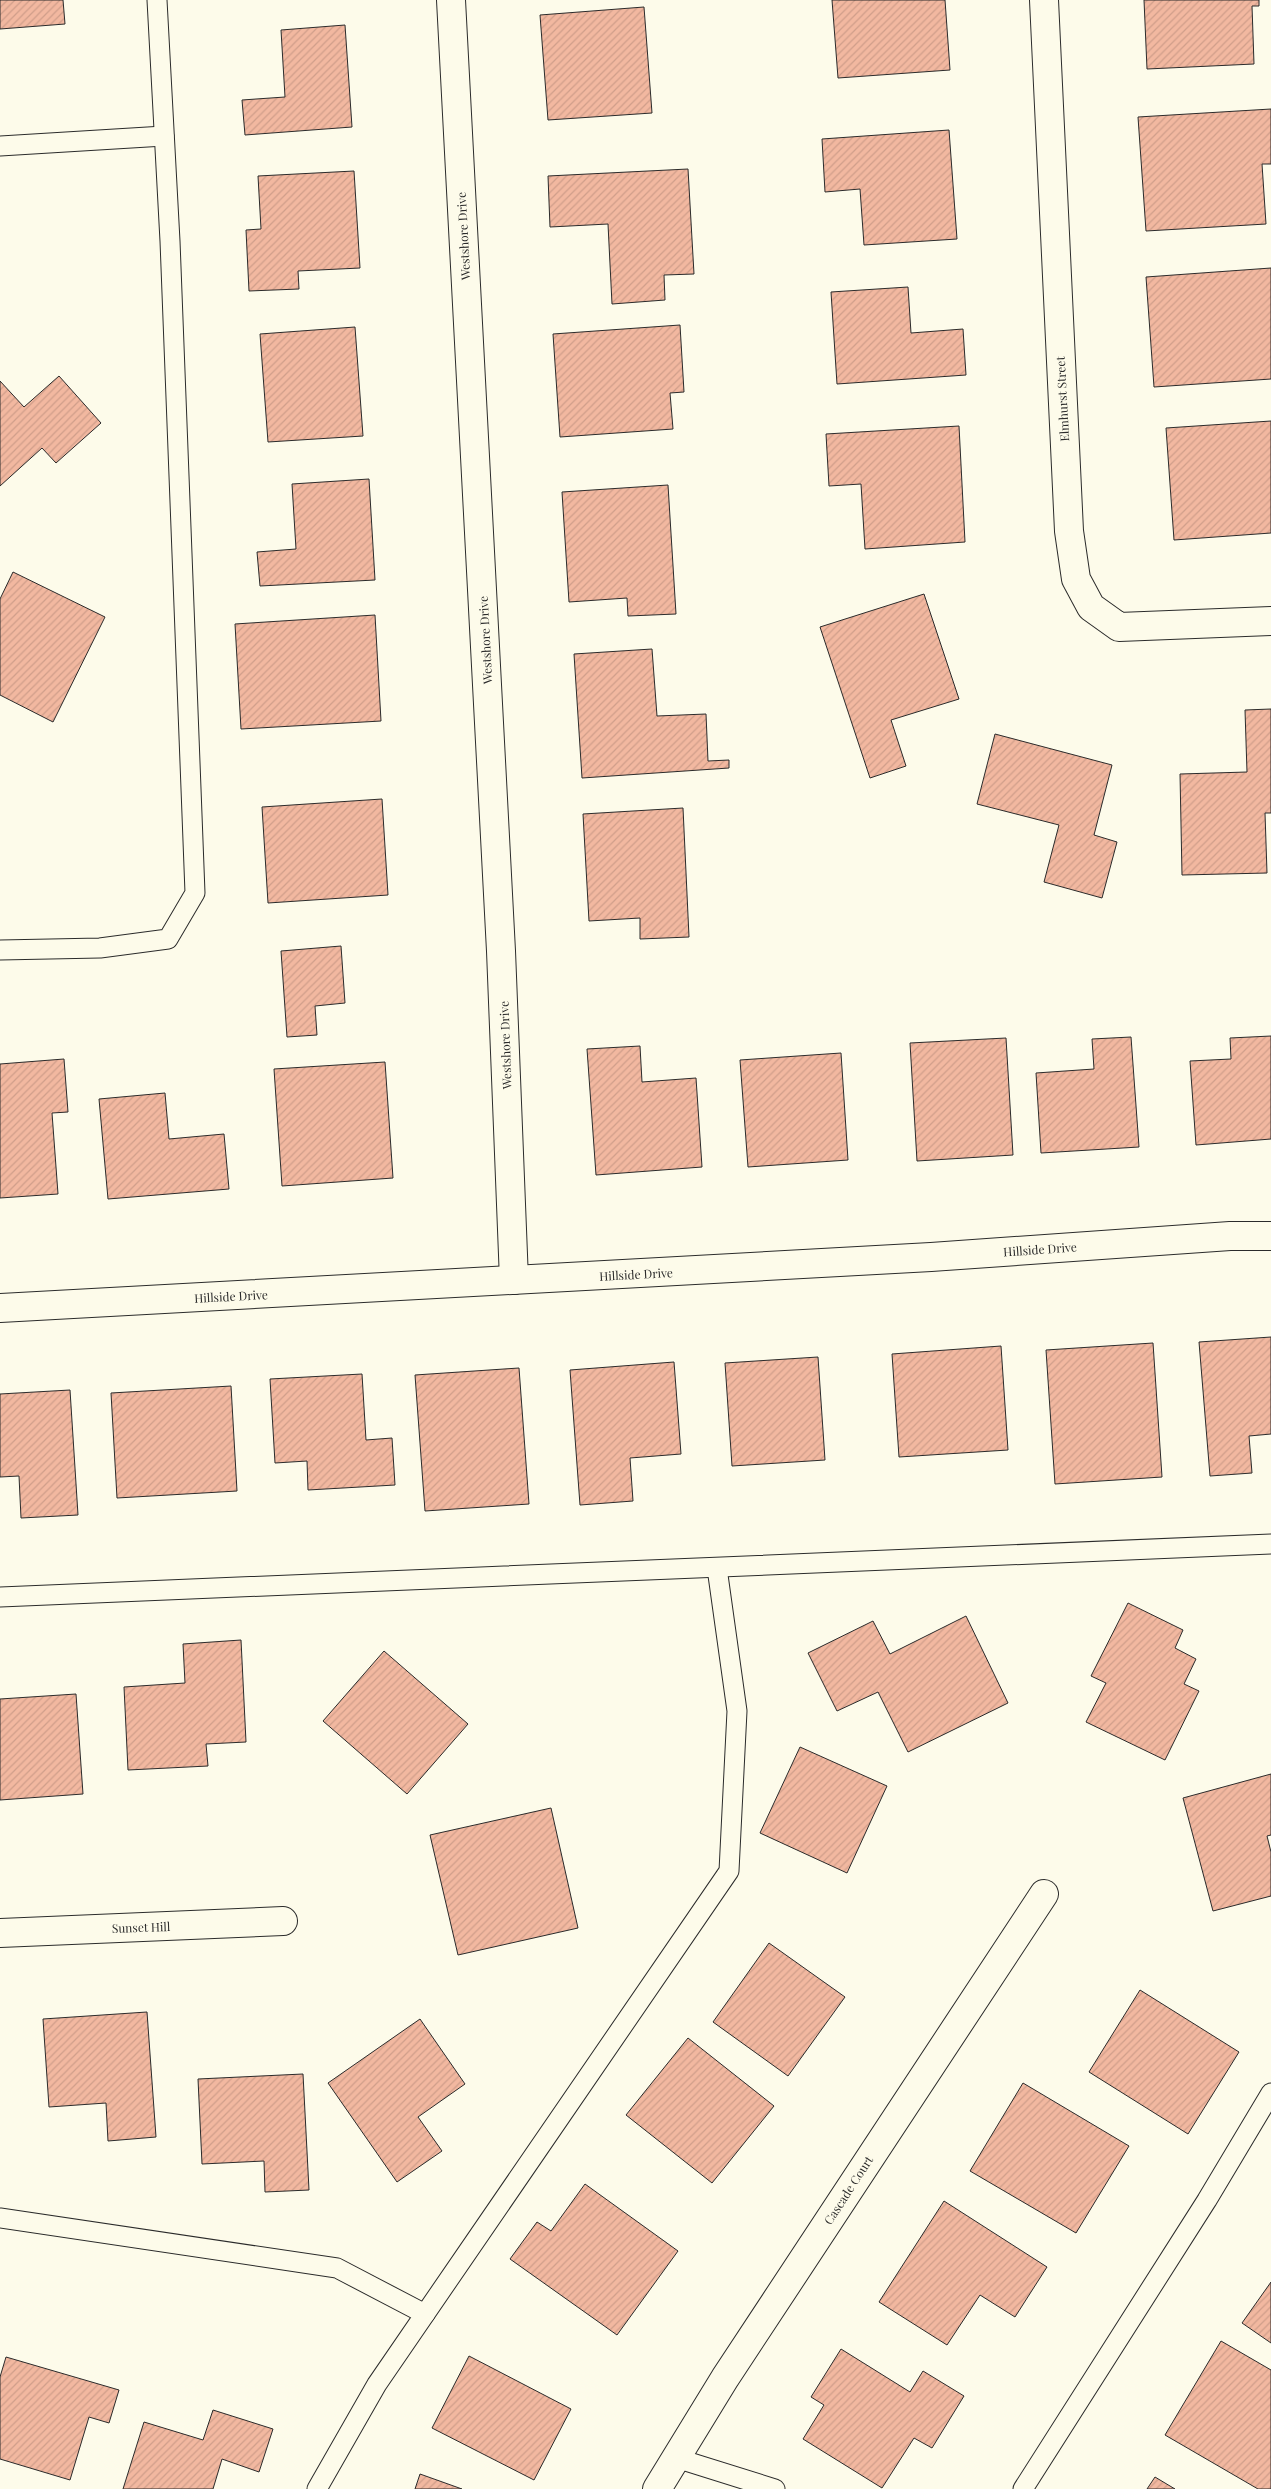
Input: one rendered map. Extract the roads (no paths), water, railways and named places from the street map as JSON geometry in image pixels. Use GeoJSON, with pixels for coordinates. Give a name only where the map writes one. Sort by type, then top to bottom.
{"type":"FeatureCollection","features":[{"type":"Feature","properties":{"kind":"street","name":"Westshore Drive"},"geometry":{"type":"LineString","coordinates":[[451,0],[501,950],[514,1280]]}},
{"type":"Feature","properties":{"kind":"street","name":"Elmhurst Street"},"geometry":{"type":"LineString","coordinates":[[1044,0],[1069,531],[1076,579],[1091,607],[1118,627],[1271,621]]}},
{"type":"Feature","properties":{"kind":"street","name":"Hillside Drive"},"geometry":{"type":"LineString","coordinates":[[0,1308],[931,1257],[1230,1236],[1271,1236]]}},
{"type":"Feature","properties":{"kind":"street","name":"Cascade Court"},"geometry":{"type":"LineString","coordinates":[[657,2489],[724,2378],[1044,1894]]}},
{"type":"Feature","properties":{"kind":"street","name":"Sunset Hill"},"geometry":{"type":"LineString","coordinates":[[0,1933],[283,1921]]}},
{"type":"Feature","properties":{"kind":"lane"},"geometry":{"type":"LineString","coordinates":[[0,950],[100,948],[168,939],[195,893],[157,0]]}},
{"type":"Feature","properties":{"kind":"lane"},"geometry":{"type":"LineString","coordinates":[[0,146],[164,136]]}},
{"type":"Feature","properties":{"kind":"lane"},"geometry":{"type":"LineString","coordinates":[[0,1597],[1271,1544]]}},
{"type":"Feature","properties":{"kind":"lane"},"geometry":{"type":"LineString","coordinates":[[317,2489],[377,2384],[729,1871],[737,1711],[717,1568]]}},
{"type":"Feature","properties":{"kind":"lane"},"geometry":{"type":"LineString","coordinates":[[1024,2489],[1207,2200],[1271,2093]]}},
{"type":"Feature","properties":{"kind":"lane"},"geometry":{"type":"LineString","coordinates":[[0,2218],[337,2268],[426,2314]]}},
{"type":"Feature","properties":{"kind":"lane"},"geometry":{"type":"LineString","coordinates":[[676,2458],[775,2489]]}}]}
